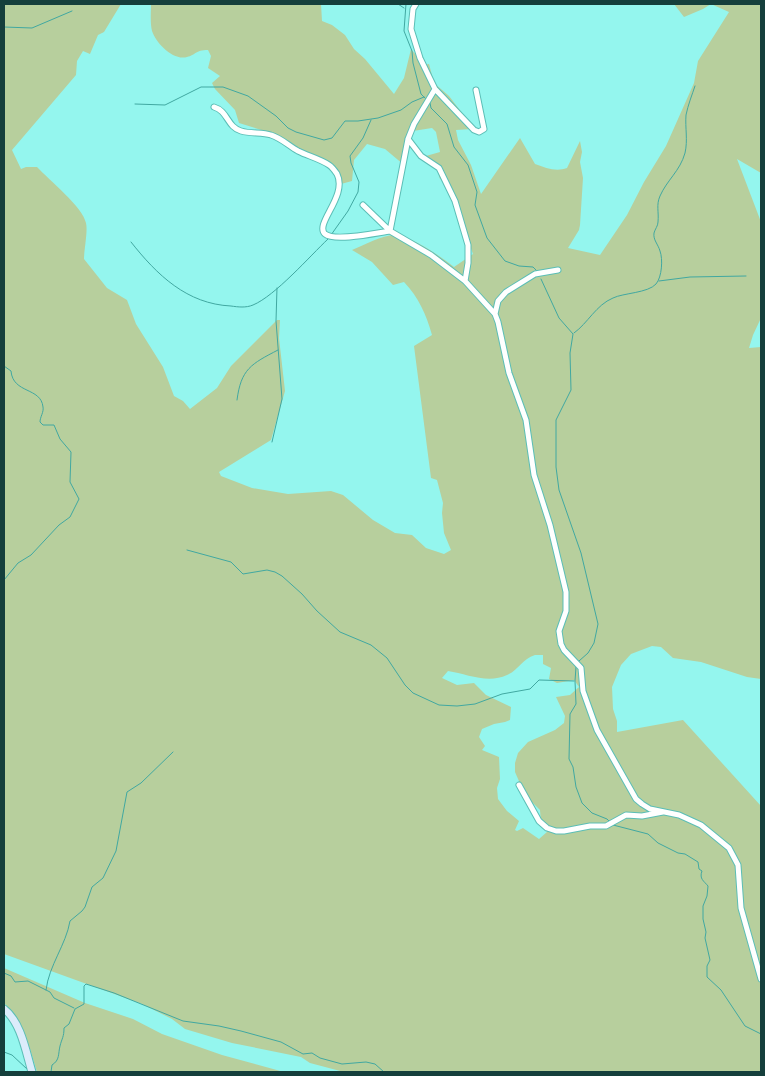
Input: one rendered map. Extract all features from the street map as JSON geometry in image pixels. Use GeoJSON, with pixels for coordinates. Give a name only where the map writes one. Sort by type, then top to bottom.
{"type":"FeatureCollection","features":[{"type":"Feature","properties":{"kind":"main road"},"geometry":{"type":"LineString","coordinates":[[4,1009],[8,1012],[16,1026],[24,1044],[32,1072]]}},
{"type":"Feature","properties":{"kind":"street"},"geometry":{"type":"LineString","coordinates":[[416,4],[412,9],[411,20],[414,41],[435,89],[474,130],[479,132],[484,129],[476,90]]}},
{"type":"Feature","properties":{"kind":"street"},"geometry":{"type":"LineString","coordinates":[[390,231],[408,139],[414,124],[435,89]]}},
{"type":"Feature","properties":{"kind":"street"},"geometry":{"type":"LineString","coordinates":[[214,107],[222,110],[234,128],[273,135],[296,150],[330,166],[334,170],[339,180],[340,188],[322,228],[327,235],[342,237],[390,231]]}},
{"type":"Feature","properties":{"kind":"street"},"geometry":{"type":"LineString","coordinates":[[408,139],[421,156],[439,168],[455,201],[468,245],[465,281]]}},
{"type":"Feature","properties":{"kind":"street"},"geometry":{"type":"LineString","coordinates":[[363,206],[390,231],[431,255],[465,281],[495,314],[502,334],[509,373],[526,420],[534,476],[550,524],[566,592],[566,611],[559,631],[561,644],[564,650],[581,668],[583,691],[597,730],[636,799],[650,809],[679,815],[701,825],[724,843],[733,854],[739,872],[742,914],[753,944],[761,979]]}},
{"type":"Feature","properties":{"kind":"street"},"geometry":{"type":"LineString","coordinates":[[495,314],[498,301],[506,292],[535,274],[558,270]]}},
{"type":"Feature","properties":{"kind":"street"},"geometry":{"type":"LineString","coordinates":[[519,785],[539,821],[547,828],[556,831],[590,826],[606,826],[626,815],[642,816],[666,812]]}},
{"type":"Feature","properties":{"kind":"green space"},"geometry":{"type":"Polygon","coordinates":[[[4,4],[121,4],[104,32],[98,35],[90,54],[83,51],[77,61],[76,75],[12,150],[21,169],[37,167],[79,209],[86,223],[84,259],[107,288],[127,300],[136,324],[163,367],[174,396],[183,401],[190,409],[217,388],[231,366],[277,320],[280,320],[279,338],[285,391],[271,440],[219,472],[221,476],[252,488],[288,494],[331,491],[343,495],[373,520],[395,533],[412,535],[426,548],[444,554],[451,550],[444,533],[443,503],[437,480],[431,478],[414,346],[432,335],[430,327],[418,300],[404,282],[393,285],[372,262],[352,250],[380,238],[396,235],[419,244],[454,267],[473,254],[446,181],[440,179],[436,165],[428,165],[426,156],[440,152],[436,132],[432,128],[413,131],[408,139],[404,165],[385,149],[367,144],[354,160],[352,181],[341,184],[332,165],[306,153],[274,134],[239,123],[235,110],[215,89],[212,83],[220,76],[208,68],[211,56],[208,50],[182,58],[171,54],[161,46],[152,31],[151,4],[321,4],[322,21],[332,25],[345,35],[354,49],[365,59],[394,94],[404,78],[411,49],[424,65],[429,64],[434,83],[449,96],[472,126],[472,129],[456,130],[458,140],[471,165],[481,194],[520,138],[535,164],[555,170],[567,168],[580,141],[582,152],[580,162],[583,178],[580,225],[568,248],[600,255],[627,215],[666,146],[694,83],[698,61],[729,12],[711,4],[761,4],[761,173],[737,159],[761,222],[761,318],[749,348],[761,347],[761,679],[747,677],[701,662],[673,658],[661,647],[652,646],[631,654],[621,665],[612,687],[617,732],[683,720],[761,806],[761,1072],[344,1072],[310,1063],[301,1057],[232,1043],[185,1029],[172,1019],[142,1004],[4,954],[4,4]],[[543,655],[531,657],[511,673],[500,678],[478,678],[448,671],[442,678],[457,685],[474,683],[486,695],[511,707],[510,720],[482,729],[479,737],[485,746],[482,750],[499,757],[500,779],[497,788],[498,799],[507,811],[519,821],[515,830],[523,828],[539,839],[547,832],[541,822],[540,810],[525,795],[515,772],[515,763],[518,753],[528,742],[555,730],[564,723],[565,716],[556,697],[570,695],[579,687],[574,680],[557,683],[549,679],[551,668],[543,664],[543,655]]]}},
{"type":"Feature","properties":{"kind":"green space"},"geometry":{"type":"Polygon","coordinates":[[[674,4],[711,4],[684,17],[674,4]]]}},
{"type":"Feature","properties":{"kind":"green space"},"geometry":{"type":"Polygon","coordinates":[[[4,968],[85,1003],[133,1019],[162,1034],[222,1055],[284,1072],[37,1072],[21,1026],[4,1003],[4,968]]]}},
{"type":"Feature","properties":{"kind":"waterway"},"geometry":{"type":"LineString","coordinates":[[398,4],[404,8]]}},
{"type":"Feature","properties":{"kind":"waterway"},"geometry":{"type":"LineString","coordinates":[[406,4],[404,31],[412,51],[421,94],[427,100]]}},
{"type":"Feature","properties":{"kind":"waterway"},"geometry":{"type":"LineString","coordinates":[[4,27],[32,28],[72,11]]}},
{"type":"Feature","properties":{"kind":"waterway"},"geometry":{"type":"LineString","coordinates":[[574,333],[607,301],[617,296],[642,291],[652,287],[658,281],[661,273],[661,259],[654,235],[658,223],[658,202],[685,153],[686,115],[695,86]]}},
{"type":"Feature","properties":{"kind":"waterway"},"geometry":{"type":"LineString","coordinates":[[135,104],[165,105],[201,87],[223,87],[248,96],[276,116],[288,128],[324,140],[332,138],[345,121],[378,118],[401,110],[412,102],[424,97]]}},
{"type":"Feature","properties":{"kind":"waterway"},"geometry":{"type":"LineString","coordinates":[[430,103],[431,108],[447,124],[454,147],[468,165],[477,192],[475,205],[487,238],[505,261],[519,266],[533,267],[537,271]]}},
{"type":"Feature","properties":{"kind":"waterway"},"geometry":{"type":"LineString","coordinates":[[331,235],[348,211],[358,192],[359,182],[350,156],[363,138],[371,120]]}},
{"type":"Feature","properties":{"kind":"waterway"},"geometry":{"type":"LineString","coordinates":[[131,242],[151,266],[174,286],[187,294],[215,304],[248,307],[271,293],[328,239]]}},
{"type":"Feature","properties":{"kind":"waterway"},"geometry":{"type":"LineString","coordinates":[[659,281],[690,277],[746,276]]}},
{"type":"Feature","properties":{"kind":"waterway"},"geometry":{"type":"LineString","coordinates":[[541,279],[559,318],[573,334],[570,353],[571,390],[556,420],[556,467],[559,490],[581,553],[598,624],[594,643],[588,653],[579,661]]}},
{"type":"Feature","properties":{"kind":"waterway"},"geometry":{"type":"LineString","coordinates":[[272,442],[282,399],[276,321],[277,288]]}},
{"type":"Feature","properties":{"kind":"waterway"},"geometry":{"type":"LineString","coordinates":[[237,400],[241,381],[249,369],[261,359],[278,350]]}},
{"type":"Feature","properties":{"kind":"waterway"},"geometry":{"type":"LineString","coordinates":[[4,366],[11,371],[17,384],[33,393],[41,401],[43,409],[40,422],[43,425],[54,425],[60,439],[71,452],[70,482],[79,499],[70,517],[59,525],[31,555],[18,563],[4,580]]}},
{"type":"Feature","properties":{"kind":"waterway"},"geometry":{"type":"LineString","coordinates":[[187,550],[231,562],[243,574],[267,570],[282,576],[340,632],[371,645],[387,658],[405,685],[413,693],[439,705],[475,704],[502,694],[530,689],[539,680],[574,681]]}},
{"type":"Feature","properties":{"kind":"waterway"},"geometry":{"type":"LineString","coordinates":[[576,667],[576,704],[570,714],[569,759],[573,767],[576,787],[582,803],[592,813],[610,822]]}},
{"type":"Feature","properties":{"kind":"waterway"},"geometry":{"type":"LineString","coordinates":[[46,990],[50,972],[65,938],[70,921],[85,907],[92,887],[103,878],[116,851],[127,792],[141,783],[173,752]]}},
{"type":"Feature","properties":{"kind":"waterway"},"geometry":{"type":"LineString","coordinates":[[613,825],[648,834],[658,843],[678,853],[685,854],[698,862],[699,869],[702,871],[702,878],[708,886],[703,906],[705,938],[710,960],[707,966],[707,977],[721,990],[745,1026],[761,1034]]}},
{"type":"Feature","properties":{"kind":"waterway"},"geometry":{"type":"LineString","coordinates":[[4,973],[11,976],[15,982],[28,981],[50,992],[54,998],[74,1008]]}},
{"type":"Feature","properties":{"kind":"waterway"},"geometry":{"type":"LineString","coordinates":[[51,1072],[52,1065],[58,1057],[64,1028],[69,1024],[75,1009],[84,1004],[84,986],[86,984],[114,993],[183,1021],[241,1031],[281,1042],[303,1054],[312,1053],[320,1058],[342,1064],[366,1062],[375,1064],[384,1072]]}},
{"type":"Feature","properties":{"kind":"waterway"},"geometry":{"type":"LineString","coordinates":[[4,1052],[12,1055],[27,1069]]}}]}
